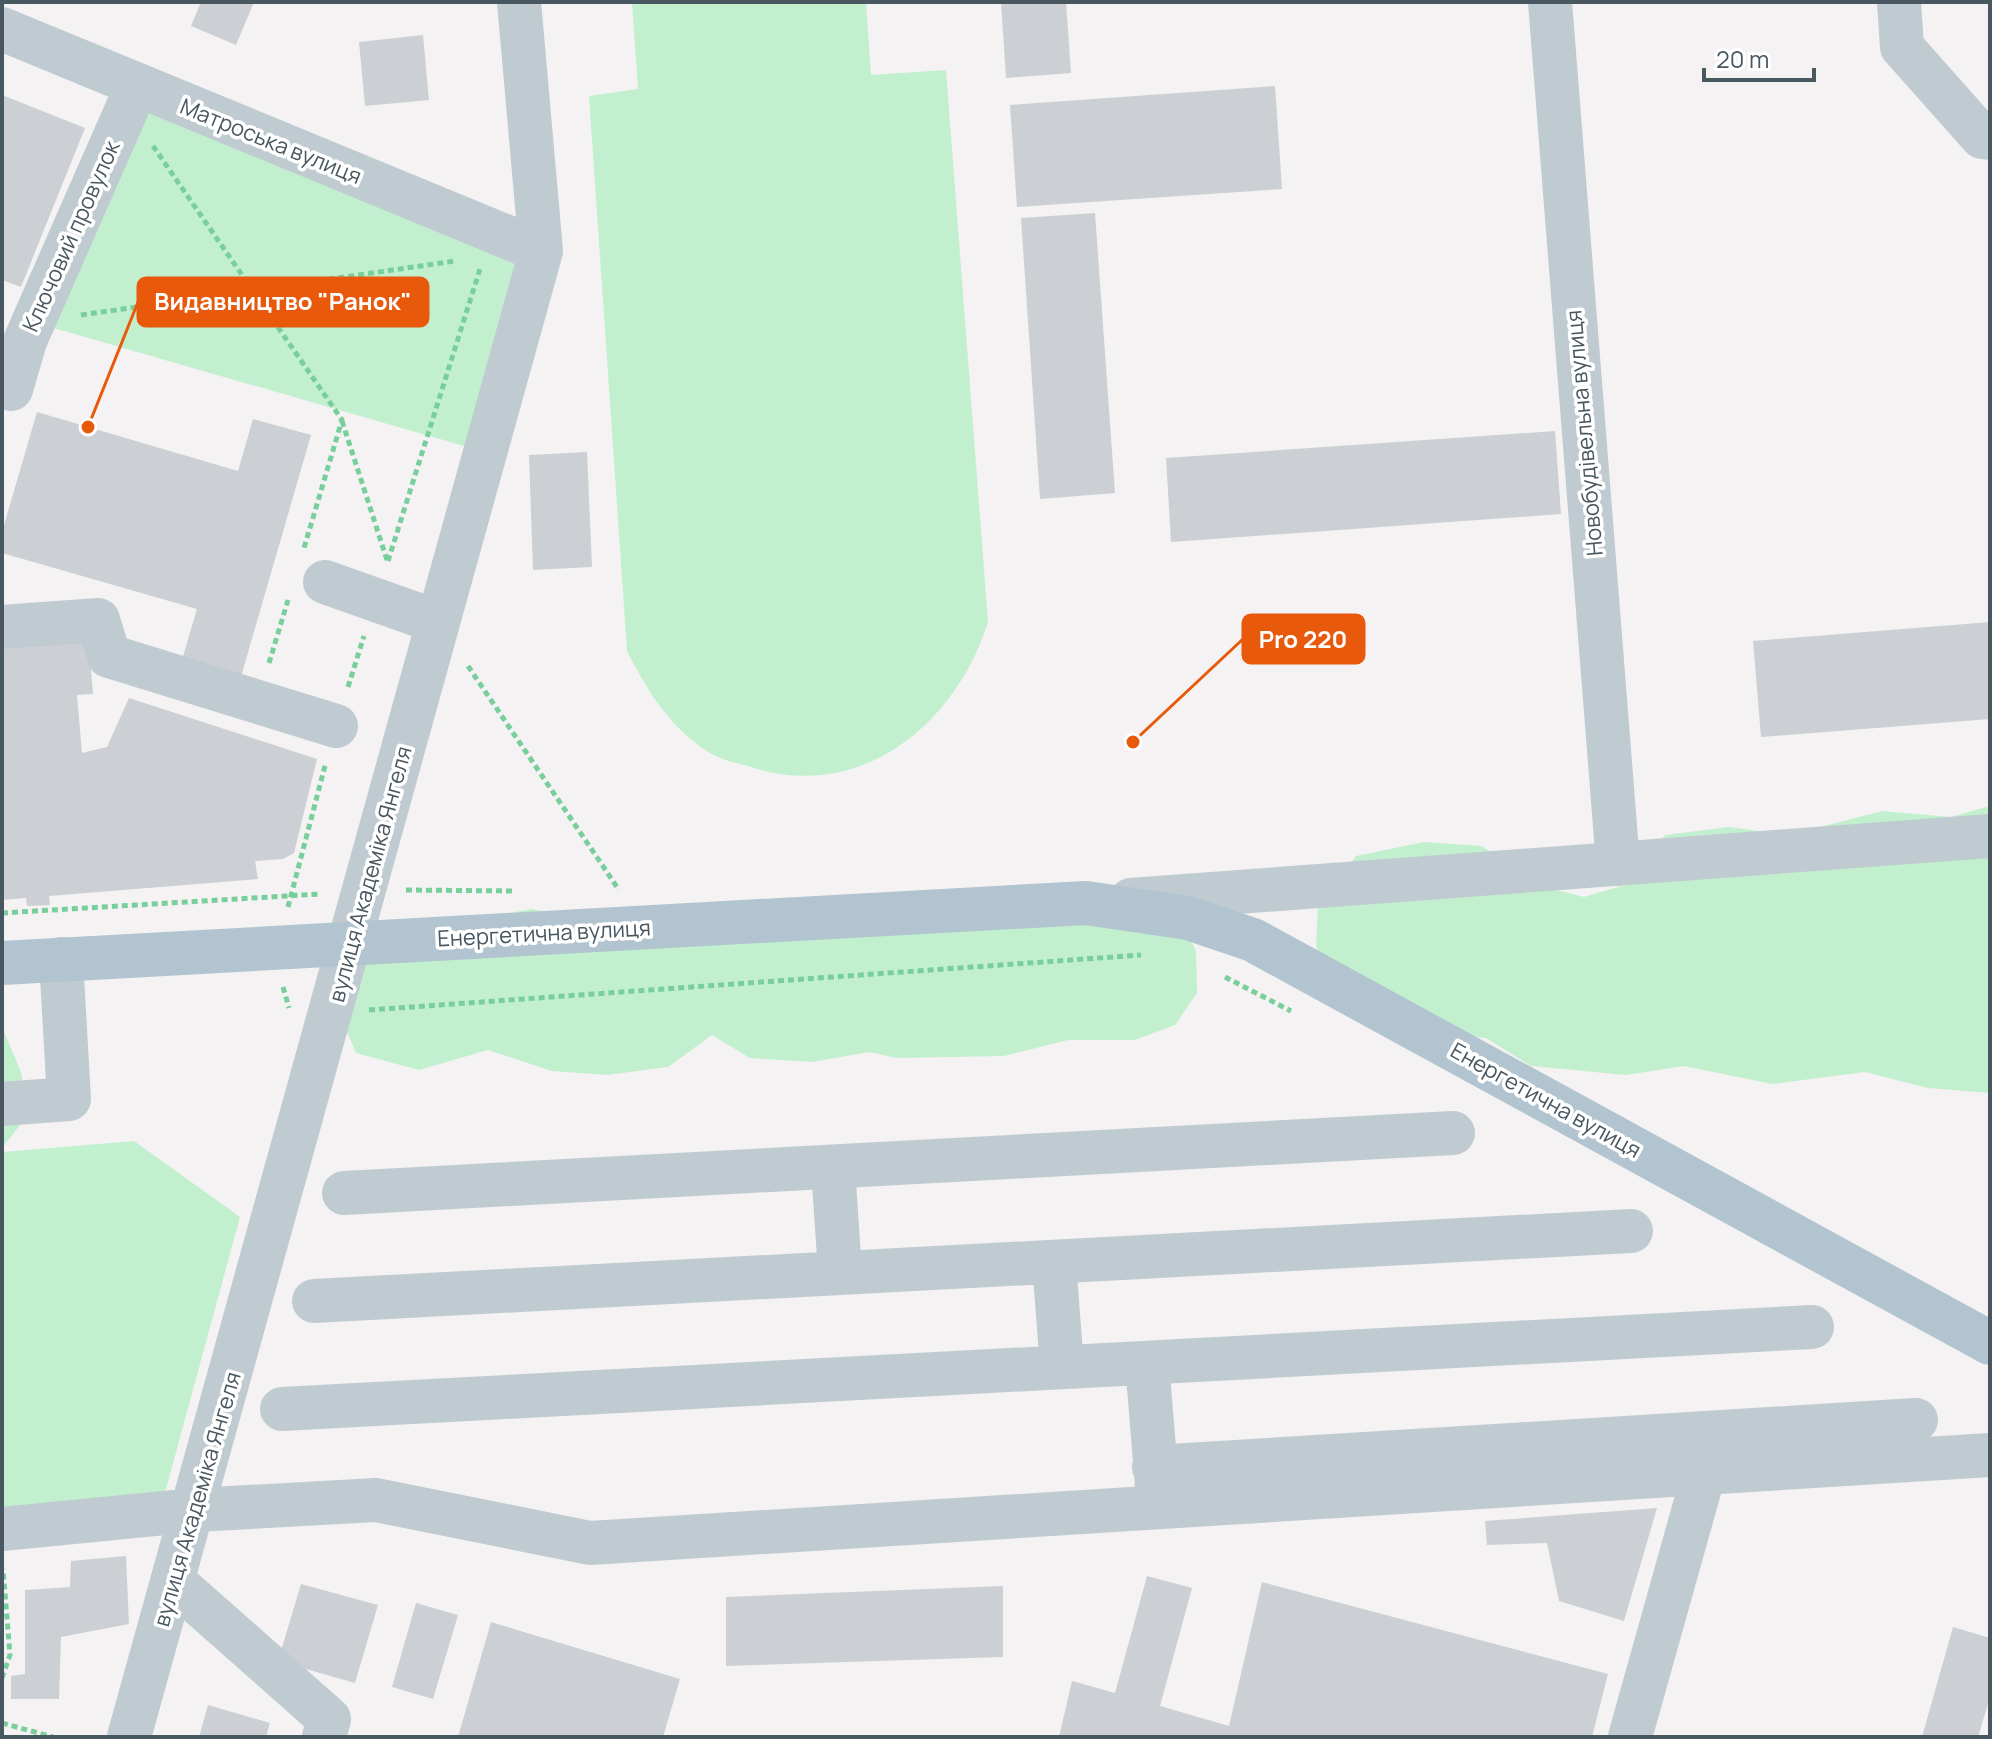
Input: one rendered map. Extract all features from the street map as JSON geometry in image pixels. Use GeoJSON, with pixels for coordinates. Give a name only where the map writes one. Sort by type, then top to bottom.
{"type":"FeatureCollection","features":[{"type":"Feature","properties":{"kind":"main road","name":"Енергетична вулиця"},"geometry":{"type":"LineString","coordinates":[[2,963],[1086,903],[1188,918],[1253,940],[1990,1343]]}},
{"type":"Feature","properties":{"kind":"street","name":"вулиця Академіка Янгеля"},"geometry":{"type":"LineString","coordinates":[[129,1737],[195,1510],[541,251],[519,2]]}},
{"type":"Feature","properties":{"kind":"street","name":"Новобудівельна вулиця"},"geometry":{"type":"LineString","coordinates":[[1550,2],[1618,864]]}},
{"type":"Feature","properties":{"kind":"street"},"geometry":{"type":"LineString","coordinates":[[1899,2],[1902,47],[1982,137],[1990,138]]}},
{"type":"Feature","properties":{"kind":"street","name":"Матроська вулиця"},"geometry":{"type":"LineString","coordinates":[[2,29],[132,97],[541,251]]}},
{"type":"Feature","properties":{"kind":"street","name":"Ключовий провулок"},"geometry":{"type":"LineString","coordinates":[[11,389],[33,322],[132,97]]}},
{"type":"Feature","properties":{"kind":"street"},"geometry":{"type":"LineString","coordinates":[[305,578],[382,581],[438,622]]}},
{"type":"Feature","properties":{"kind":"street"},"geometry":{"type":"LineString","coordinates":[[2,627],[98,620],[109,656],[336,726]]}},
{"type":"Feature","properties":{"kind":"street","name":"Енергетична вулиця"},"geometry":{"type":"LineString","coordinates":[[1086,903],[1990,836]]}},
{"type":"Feature","properties":{"kind":"street"},"geometry":{"type":"LineString","coordinates":[[2,1104],[69,1099],[61,959]]}},
{"type":"Feature","properties":{"kind":"street"},"geometry":{"type":"LineString","coordinates":[[344,1193],[1453,1133]]}},
{"type":"Feature","properties":{"kind":"street"},"geometry":{"type":"LineString","coordinates":[[833,1167],[840,1273]]}},
{"type":"Feature","properties":{"kind":"street"},"geometry":{"type":"LineString","coordinates":[[314,1301],[1631,1231]]}},
{"type":"Feature","properties":{"kind":"street"},"geometry":{"type":"LineString","coordinates":[[1054,1262],[1062,1367]]}},
{"type":"Feature","properties":{"kind":"street"},"geometry":{"type":"LineString","coordinates":[[282,1409],[1812,1327]]}},
{"type":"Feature","properties":{"kind":"street"},"geometry":{"type":"LineString","coordinates":[[1147,1363],[1157,1487]]}},
{"type":"Feature","properties":{"kind":"street"},"geometry":{"type":"LineString","coordinates":[[3,1548],[195,1510],[376,1500],[590,1543],[1157,1487],[1916,1420]]}},
{"type":"Feature","properties":{"kind":"street"},"geometry":{"type":"LineString","coordinates":[[1157,1487],[1704,1473],[1990,1455]]}},
{"type":"Feature","properties":{"kind":"street"},"geometry":{"type":"LineString","coordinates":[[1630,1737],[1704,1473]]}},
{"type":"Feature","properties":{"kind":"street"},"geometry":{"type":"LineString","coordinates":[[174,1582],[329,1719],[324,1737]]}},
{"type":"Feature","properties":{"kind":"path"},"geometry":{"type":"LineString","coordinates":[[132,97],[252,290],[342,420],[382,581]]}},
{"type":"Feature","properties":{"kind":"path"},"geometry":{"type":"LineString","coordinates":[[288,908],[336,726],[484,257]]}},
{"type":"Feature","properties":{"kind":"path"},"geometry":{"type":"LineString","coordinates":[[33,322],[468,259]]}},
{"type":"Feature","properties":{"kind":"path"},"geometry":{"type":"LineString","coordinates":[[258,702],[305,578],[342,420]]}},
{"type":"Feature","properties":{"kind":"path"},"geometry":{"type":"LineString","coordinates":[[438,622],[622,895]]}},
{"type":"Feature","properties":{"kind":"path"},"geometry":{"type":"LineString","coordinates":[[2,913],[459,888]]}},
{"type":"Feature","properties":{"kind":"path"},"geometry":{"type":"LineString","coordinates":[[367,1010],[1147,954]]}},
{"type":"Feature","properties":{"kind":"path"},"geometry":{"type":"LineString","coordinates":[[1221,974],[1305,1018]]}},
{"type":"Feature","properties":{"kind":"path"},"geometry":{"type":"LineString","coordinates":[[2,1678],[10,1655],[3,1548]]}},
{"type":"Feature","properties":{"kind":"path"},"geometry":{"type":"LineString","coordinates":[[2,1723],[53,1737]]}},
{"type":"Feature","properties":{"kind":"green space"},"geometry":{"type":"Polygon","coordinates":[[[632,2],[866,2],[871,75],[946,70],[988,622],[973,659],[953,693],[928,722],[899,746],[866,764],[830,774],[791,775],[714,755],[672,721],[643,681],[627,651],[589,96],[638,89],[632,2]]]}},
{"type":"Feature","properties":{"kind":"green space"},"geometry":{"type":"Polygon","coordinates":[[[137,86],[541,251],[485,452],[33,322],[137,86]]]}},
{"type":"Feature","properties":{"kind":"green space"},"geometry":{"type":"Polygon","coordinates":[[[1990,806],[1990,1093],[1928,1088],[1865,1072],[1772,1084],[1684,1066],[1626,1075],[1531,1066],[1486,1038],[1395,1033],[1345,1005],[1316,947],[1318,906],[1356,856],[1424,842],[1482,846],[1534,884],[1584,897],[1625,885],[1665,835],[1729,827],[1789,835],[1882,811],[1951,817],[1990,806]]]}},
{"type":"Feature","properties":{"kind":"green space"},"geometry":{"type":"Polygon","coordinates":[[[1012,885],[1094,889],[1175,910],[1196,951],[1197,993],[1175,1025],[1135,1040],[1068,1040],[1004,1056],[897,1058],[869,1052],[812,1062],[750,1058],[712,1035],[668,1067],[607,1075],[552,1071],[488,1050],[419,1070],[356,1053],[340,1015],[355,966],[437,926],[532,909],[604,925],[957,897],[1012,885]]]}},
{"type":"Feature","properties":{"kind":"green space"},"geometry":{"type":"Polygon","coordinates":[[[2,1027],[21,1072],[28,1115],[2,1148],[2,1027]]]}},
{"type":"Feature","properties":{"kind":"green space"},"geometry":{"type":"Polygon","coordinates":[[[134,1141],[240,1217],[163,1500],[2,1509],[2,1152],[134,1141]]]}},
{"type":"Feature","properties":{"kind":"building"},"geometry":{"type":"Polygon","coordinates":[[[201,2],[254,2],[236,45],[191,26],[201,2]]]}},
{"type":"Feature","properties":{"kind":"building"},"geometry":{"type":"Polygon","coordinates":[[[1001,2],[1066,2],[1071,73],[1006,78],[1001,2]]]}},
{"type":"Feature","properties":{"kind":"building"},"geometry":{"type":"Polygon","coordinates":[[[423,35],[429,100],[365,106],[359,42],[423,35]]]}},
{"type":"Feature","properties":{"kind":"building"},"geometry":{"type":"Polygon","coordinates":[[[1275,86],[1282,189],[1017,207],[1010,105],[1275,86]]]}},
{"type":"Feature","properties":{"kind":"building"},"geometry":{"type":"Polygon","coordinates":[[[2,95],[85,128],[21,287],[2,280],[2,95]]]}},
{"type":"Feature","properties":{"kind":"building"},"geometry":{"type":"Polygon","coordinates":[[[1095,213],[1115,493],[1040,499],[1021,218],[1095,213]]]}},
{"type":"Feature","properties":{"kind":"building"},"geometry":{"type":"Polygon","coordinates":[[[37,412],[238,471],[253,419],[311,435],[238,687],[179,670],[197,609],[2,553],[2,532],[37,412]]]}},
{"type":"Feature","properties":{"kind":"building"},"geometry":{"type":"Polygon","coordinates":[[[1555,431],[1561,514],[1171,542],[1166,458],[1555,431]]]}},
{"type":"Feature","properties":{"kind":"building"},"geometry":{"type":"Polygon","coordinates":[[[587,452],[592,567],[533,570],[529,455],[587,452]]]}},
{"type":"Feature","properties":{"kind":"building"},"geometry":{"type":"Polygon","coordinates":[[[1990,622],[1990,719],[1761,737],[1753,641],[1990,622]]]}},
{"type":"Feature","properties":{"kind":"building"},"geometry":{"type":"Polygon","coordinates":[[[88,631],[93,694],[77,695],[82,753],[107,747],[129,698],[317,759],[294,853],[283,859],[255,861],[258,879],[49,896],[50,905],[27,906],[26,898],[2,900],[2,638],[88,631]]]}},
{"type":"Feature","properties":{"kind":"building"},"geometry":{"type":"Polygon","coordinates":[[[1657,1508],[1624,1621],[1559,1601],[1547,1543],[1487,1545],[1485,1521],[1657,1508]]]}},
{"type":"Feature","properties":{"kind":"building"},"geometry":{"type":"Polygon","coordinates":[[[126,1556],[129,1624],[61,1637],[59,1699],[11,1699],[11,1676],[25,1674],[25,1590],[70,1587],[71,1561],[126,1556]]]}},
{"type":"Feature","properties":{"kind":"building"},"geometry":{"type":"Polygon","coordinates":[[[1147,1576],[1192,1588],[1160,1706],[1229,1726],[1262,1582],[1608,1674],[1592,1737],[1059,1737],[1072,1681],[1115,1693],[1147,1576]]]}},
{"type":"Feature","properties":{"kind":"building"},"geometry":{"type":"Polygon","coordinates":[[[301,1584],[378,1605],[355,1683],[278,1661],[301,1584]]]}},
{"type":"Feature","properties":{"kind":"building"},"geometry":{"type":"Polygon","coordinates":[[[1003,1586],[1003,1657],[726,1666],[726,1597],[1003,1586]]]}},
{"type":"Feature","properties":{"kind":"building"},"geometry":{"type":"Polygon","coordinates":[[[416,1603],[458,1615],[433,1699],[392,1687],[416,1603]]]}},
{"type":"Feature","properties":{"kind":"building"},"geometry":{"type":"Polygon","coordinates":[[[491,1622],[680,1679],[663,1737],[458,1737],[491,1622]]]}},
{"type":"Feature","properties":{"kind":"building"},"geometry":{"type":"Polygon","coordinates":[[[1953,1627],[1990,1638],[1990,1697],[1978,1737],[1922,1737],[1953,1627]]]}},
{"type":"Feature","properties":{"kind":"building"},"geometry":{"type":"Polygon","coordinates":[[[208,1705],[270,1723],[266,1737],[199,1737],[208,1705]]]}},
{"type":"Feature","properties":{"kind":"place","name":"Видавництво \"Ранок\""},"geometry":{"type":"Point","coordinates":[88,427]}},
{"type":"Feature","properties":{"kind":"place","name":"Pro 220"},"geometry":{"type":"Point","coordinates":[1133,742]}}]}
